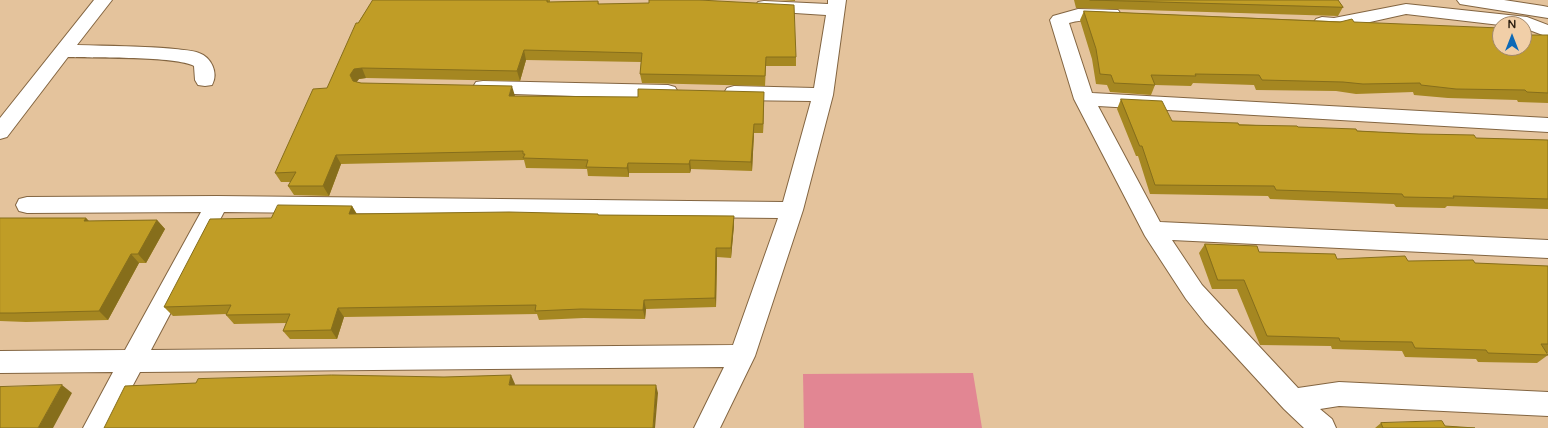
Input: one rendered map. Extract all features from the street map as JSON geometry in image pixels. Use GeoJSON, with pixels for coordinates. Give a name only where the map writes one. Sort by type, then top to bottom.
{"type":"FeatureCollection","features":[{"type":"Feature","properties":{"kind":"street"},"geometry":{"type":"LineString","coordinates":[[0,132],[103,0]]}},
{"type":"Feature","properties":{"kind":"street"},"geometry":{"type":"LineString","coordinates":[[1466,0],[1541,8]]}},
{"type":"Feature","properties":{"kind":"street"},"geometry":{"type":"LineString","coordinates":[[707,428],[742,356],[792,210],[823,96],[836,5],[750,5]]}},
{"type":"Feature","properties":{"kind":"street"},"geometry":{"type":"LineString","coordinates":[[1303,22],[1334,24],[1406,9],[1527,23],[1548,31]]}},
{"type":"Feature","properties":{"kind":"street"},"geometry":{"type":"LineString","coordinates":[[1128,14],[1078,14],[1059,20],[1084,99],[1153,230],[1194,292],[1214,316],[1294,401],[1323,428]]}},
{"type":"Feature","properties":{"kind":"street"},"geometry":{"type":"LineString","coordinates":[[63,51],[165,54],[193,57],[203,63],[205,80]]}},
{"type":"Feature","properties":{"kind":"street"},"geometry":{"type":"LineString","coordinates":[[468,87],[689,92]]}},
{"type":"Feature","properties":{"kind":"street"},"geometry":{"type":"LineString","coordinates":[[713,93],[823,96]]}},
{"type":"Feature","properties":{"kind":"street"},"geometry":{"type":"LineString","coordinates":[[1084,99],[1548,125]]}},
{"type":"Feature","properties":{"kind":"street"},"geometry":{"type":"LineString","coordinates":[[27,205],[217,204],[792,210]]}},
{"type":"Feature","properties":{"kind":"street"},"geometry":{"type":"LineString","coordinates":[[96,428],[130,361],[217,204]]}},
{"type":"Feature","properties":{"kind":"street"},"geometry":{"type":"LineString","coordinates":[[1153,230],[1548,249]]}},
{"type":"Feature","properties":{"kind":"street"},"geometry":{"type":"LineString","coordinates":[[0,362],[742,356]]}},
{"type":"Feature","properties":{"kind":"street"},"geometry":{"type":"LineString","coordinates":[[1294,401],[1339,394],[1548,404]]}},
{"type":"Feature","properties":{"kind":"shaded area"},"geometry":{"type":"Polygon","coordinates":[[[973,373],[982,428],[804,428],[803,374],[973,373]]]}},
{"type":"Feature","properties":{"kind":"building"},"geometry":{"type":"Polygon","coordinates":[[[373,0],[547,0],[547,2],[598,1],[598,4],[649,3],[649,0],[699,0],[794,5],[796,57],[766,57],[765,76],[640,74],[642,53],[524,50],[517,71],[354,69],[350,75],[353,81],[361,83],[512,86],[509,96],[638,97],[638,89],[764,92],[763,124],[754,124],[751,162],[690,160],[689,164],[628,163],[627,168],[586,167],[588,160],[523,158],[525,154],[523,154],[523,151],[336,155],[323,186],[288,186],[296,172],[275,173],[313,89],[327,88],[356,23],[358,23],[373,0]]]}},
{"type":"Feature","properties":{"kind":"building"},"geometry":{"type":"Polygon","coordinates":[[[1090,0],[1338,0],[1343,7],[1090,0]]]}},
{"type":"Feature","properties":{"kind":"building"},"geometry":{"type":"Polygon","coordinates":[[[1084,11],[1340,22],[1352,19],[1354,22],[1492,28],[1492,56],[1532,56],[1532,35],[1548,35],[1548,93],[1527,92],[1525,90],[1456,89],[1421,85],[1420,83],[1363,84],[1343,82],[1262,80],[1259,75],[1151,75],[1155,85],[1114,83],[1111,75],[1100,74],[1096,49],[1084,11]]]}},
{"type":"Feature","properties":{"kind":"building"},"geometry":{"type":"Polygon","coordinates":[[[1121,99],[1162,101],[1172,121],[1356,129],[1357,131],[1419,134],[1474,135],[1476,138],[1548,140],[1548,199],[1453,196],[1454,198],[1404,197],[1402,194],[1276,190],[1274,186],[1155,185],[1142,146],[1140,146],[1121,99]]]}},
{"type":"Feature","properties":{"kind":"building"},"geometry":{"type":"Polygon","coordinates":[[[278,205],[352,206],[349,214],[509,212],[598,215],[734,216],[731,248],[716,248],[715,298],[644,300],[643,310],[581,309],[535,311],[536,305],[338,308],[331,330],[283,331],[290,314],[226,315],[231,305],[164,307],[210,219],[271,218],[278,205]]]}},
{"type":"Feature","properties":{"kind":"building"},"geometry":{"type":"Polygon","coordinates":[[[0,218],[86,218],[84,221],[157,220],[138,254],[131,254],[99,311],[0,313],[0,218]]]}},
{"type":"Feature","properties":{"kind":"building"},"geometry":{"type":"Polygon","coordinates":[[[1205,244],[1257,246],[1259,252],[1335,254],[1337,259],[1405,256],[1408,261],[1473,260],[1475,263],[1548,266],[1548,344],[1541,344],[1548,355],[1488,353],[1486,350],[1415,348],[1412,342],[1340,341],[1339,338],[1267,336],[1244,280],[1218,280],[1205,244]]]}},
{"type":"Feature","properties":{"kind":"building"},"geometry":{"type":"Polygon","coordinates":[[[332,375],[444,377],[511,375],[509,385],[656,385],[653,428],[104,428],[125,386],[196,383],[198,379],[332,375]]]}},
{"type":"Feature","properties":{"kind":"building"},"geometry":{"type":"Polygon","coordinates":[[[62,385],[38,428],[0,428],[0,387],[62,385]]]}},
{"type":"Feature","properties":{"kind":"building"},"geometry":{"type":"Polygon","coordinates":[[[1442,421],[1445,426],[1475,428],[1383,428],[1381,423],[1442,421]]]}}]}
